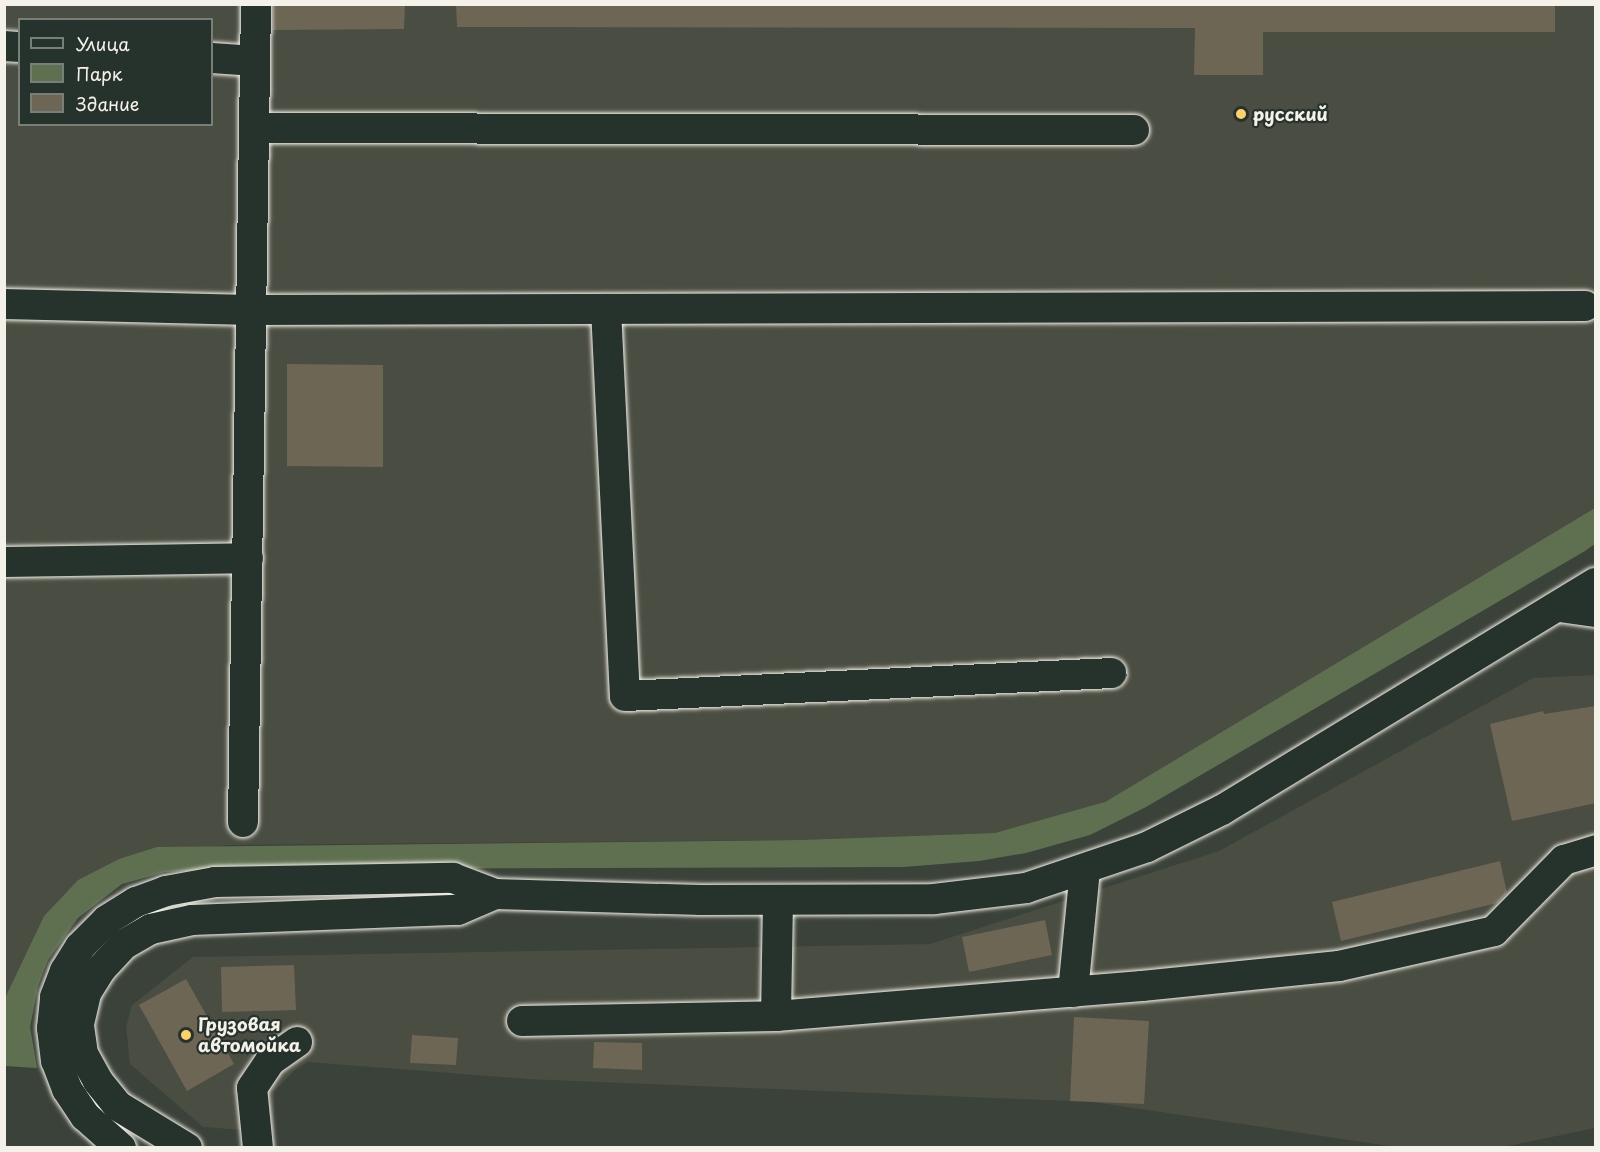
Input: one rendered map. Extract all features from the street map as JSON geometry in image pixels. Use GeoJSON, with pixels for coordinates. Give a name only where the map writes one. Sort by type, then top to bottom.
{"type":"FeatureCollection","features":[{"type":"Feature","properties":{"kind":"street"},"geometry":{"type":"LineString","coordinates":[[243,822],[256,4]]}},
{"type":"Feature","properties":{"kind":"street"},"geometry":{"type":"LineString","coordinates":[[213,58],[255,61]]}},
{"type":"Feature","properties":{"kind":"street"},"geometry":{"type":"LineString","coordinates":[[254,128],[1134,130]]}},
{"type":"Feature","properties":{"kind":"street"},"geometry":{"type":"LineString","coordinates":[[4,304],[251,310],[1585,306]]}},
{"type":"Feature","properties":{"kind":"street"},"geometry":{"type":"LineString","coordinates":[[606,309],[625,696],[1111,674]]}},
{"type":"Feature","properties":{"kind":"street"},"geometry":{"type":"LineString","coordinates":[[4,561],[248,558]]}},
{"type":"Feature","properties":{"kind":"street"},"geometry":{"type":"LineString","coordinates":[[122,1148],[85,1116],[67,1089],[56,1061],[52,1028],[55,997],[65,971],[80,947],[107,920],[136,902],[166,891],[215,882],[453,878],[495,894],[778,901],[934,898],[1026,888],[1085,870],[1147,847],[1222,810],[1560,607],[1596,583]]}},
{"type":"Feature","properties":{"kind":"street"},"geometry":{"type":"LineString","coordinates":[[1560,607],[1596,599]]}},
{"type":"Feature","properties":{"kind":"street"},"geometry":{"type":"LineString","coordinates":[[1560,607],[1596,612]]}},
{"type":"Feature","properties":{"kind":"street"},"geometry":{"type":"LineString","coordinates":[[522,1021],[776,1016],[1073,992],[1339,966],[1494,931],[1564,860],[1596,850]]}},
{"type":"Feature","properties":{"kind":"street"},"geometry":{"type":"LineString","coordinates":[[1073,992],[1085,870]]}},
{"type":"Feature","properties":{"kind":"street"},"geometry":{"type":"LineString","coordinates":[[187,1148],[118,1106],[98,1081],[83,1054],[79,1024],[86,993],[101,969],[123,945],[151,929],[192,920],[458,910],[495,894]]}},
{"type":"Feature","properties":{"kind":"street"},"geometry":{"type":"LineString","coordinates":[[776,1016],[778,901]]}},
{"type":"Feature","properties":{"kind":"street"},"geometry":{"type":"LineString","coordinates":[[258,1148],[252,1088],[270,1061],[297,1042]]}},
{"type":"Feature","properties":{"kind":"shaded area"},"geometry":{"type":"Polygon","coordinates":[[[5,5],[1595,5],[1595,508],[1105,802],[995,833],[801,840],[228,845],[119,859],[78,880],[44,916],[5,998],[5,5]]]}},
{"type":"Feature","properties":{"kind":"shaded area"},"geometry":{"type":"Polygon","coordinates":[[[1595,675],[1595,1128],[1503,1147],[1396,1147],[1093,1102],[527,1079],[308,1062],[295,1070],[274,1091],[274,1131],[257,1131],[203,1127],[130,1064],[126,1027],[132,1005],[193,957],[930,944],[1219,851],[1533,678],[1595,675]]]}},
{"type":"Feature","properties":{"kind":"green space"},"geometry":{"type":"Polygon","coordinates":[[[1595,508],[1595,544],[1585,551],[1146,807],[1090,835],[1026,853],[979,861],[903,867],[233,869],[165,872],[122,884],[78,918],[48,960],[38,986],[30,1027],[37,1068],[5,1066],[5,998],[44,916],[78,880],[119,859],[157,847],[801,840],[995,833],[1105,802],[1595,508]]]}},
{"type":"Feature","properties":{"kind":"building"},"geometry":{"type":"Polygon","coordinates":[[[273,4],[405,4],[404,29],[273,30],[273,4]]]}},
{"type":"Feature","properties":{"kind":"building"},"geometry":{"type":"Polygon","coordinates":[[[456,4],[1555,4],[1555,32],[1263,32],[1263,75],[1194,75],[1195,28],[457,27],[456,4]]]}},
{"type":"Feature","properties":{"kind":"building"},"geometry":{"type":"Polygon","coordinates":[[[287,364],[383,365],[383,467],[287,466],[287,364]]]}},
{"type":"Feature","properties":{"kind":"building"},"geometry":{"type":"Polygon","coordinates":[[[1596,706],[1596,803],[1512,821],[1490,724],[1543,711],[1544,714],[1596,706]]]}},
{"type":"Feature","properties":{"kind":"building"},"geometry":{"type":"Polygon","coordinates":[[[1500,861],[1507,893],[1497,903],[1341,941],[1332,902],[1500,861]]]}},
{"type":"Feature","properties":{"kind":"building"},"geometry":{"type":"Polygon","coordinates":[[[1045,920],[1052,955],[969,972],[962,937],[1045,920]]]}},
{"type":"Feature","properties":{"kind":"building"},"geometry":{"type":"Polygon","coordinates":[[[294,965],[296,1010],[222,1012],[221,967],[294,965]]]}},
{"type":"Feature","properties":{"kind":"building","name":"Грузовая автомойка"},"geometry":{"type":"Polygon","coordinates":[[[186,979],[234,1064],[187,1091],[139,1005],[186,979]]]}},
{"type":"Feature","properties":{"kind":"building"},"geometry":{"type":"Polygon","coordinates":[[[1074,1017],[1149,1021],[1144,1104],[1070,1101],[1074,1017]]]}},
{"type":"Feature","properties":{"kind":"building"},"geometry":{"type":"Polygon","coordinates":[[[412,1035],[458,1038],[456,1065],[410,1063],[412,1035]]]}},
{"type":"Feature","properties":{"kind":"building"},"geometry":{"type":"Polygon","coordinates":[[[594,1042],[642,1043],[642,1070],[593,1068],[594,1042]]]}},
{"type":"Feature","properties":{"kind":"place","name":"русский"},"geometry":{"type":"Point","coordinates":[1241,114]}},
{"type":"Feature","properties":{"kind":"place","name":"Грузовая автомойка"},"geometry":{"type":"Point","coordinates":[186,1035]}}]}
